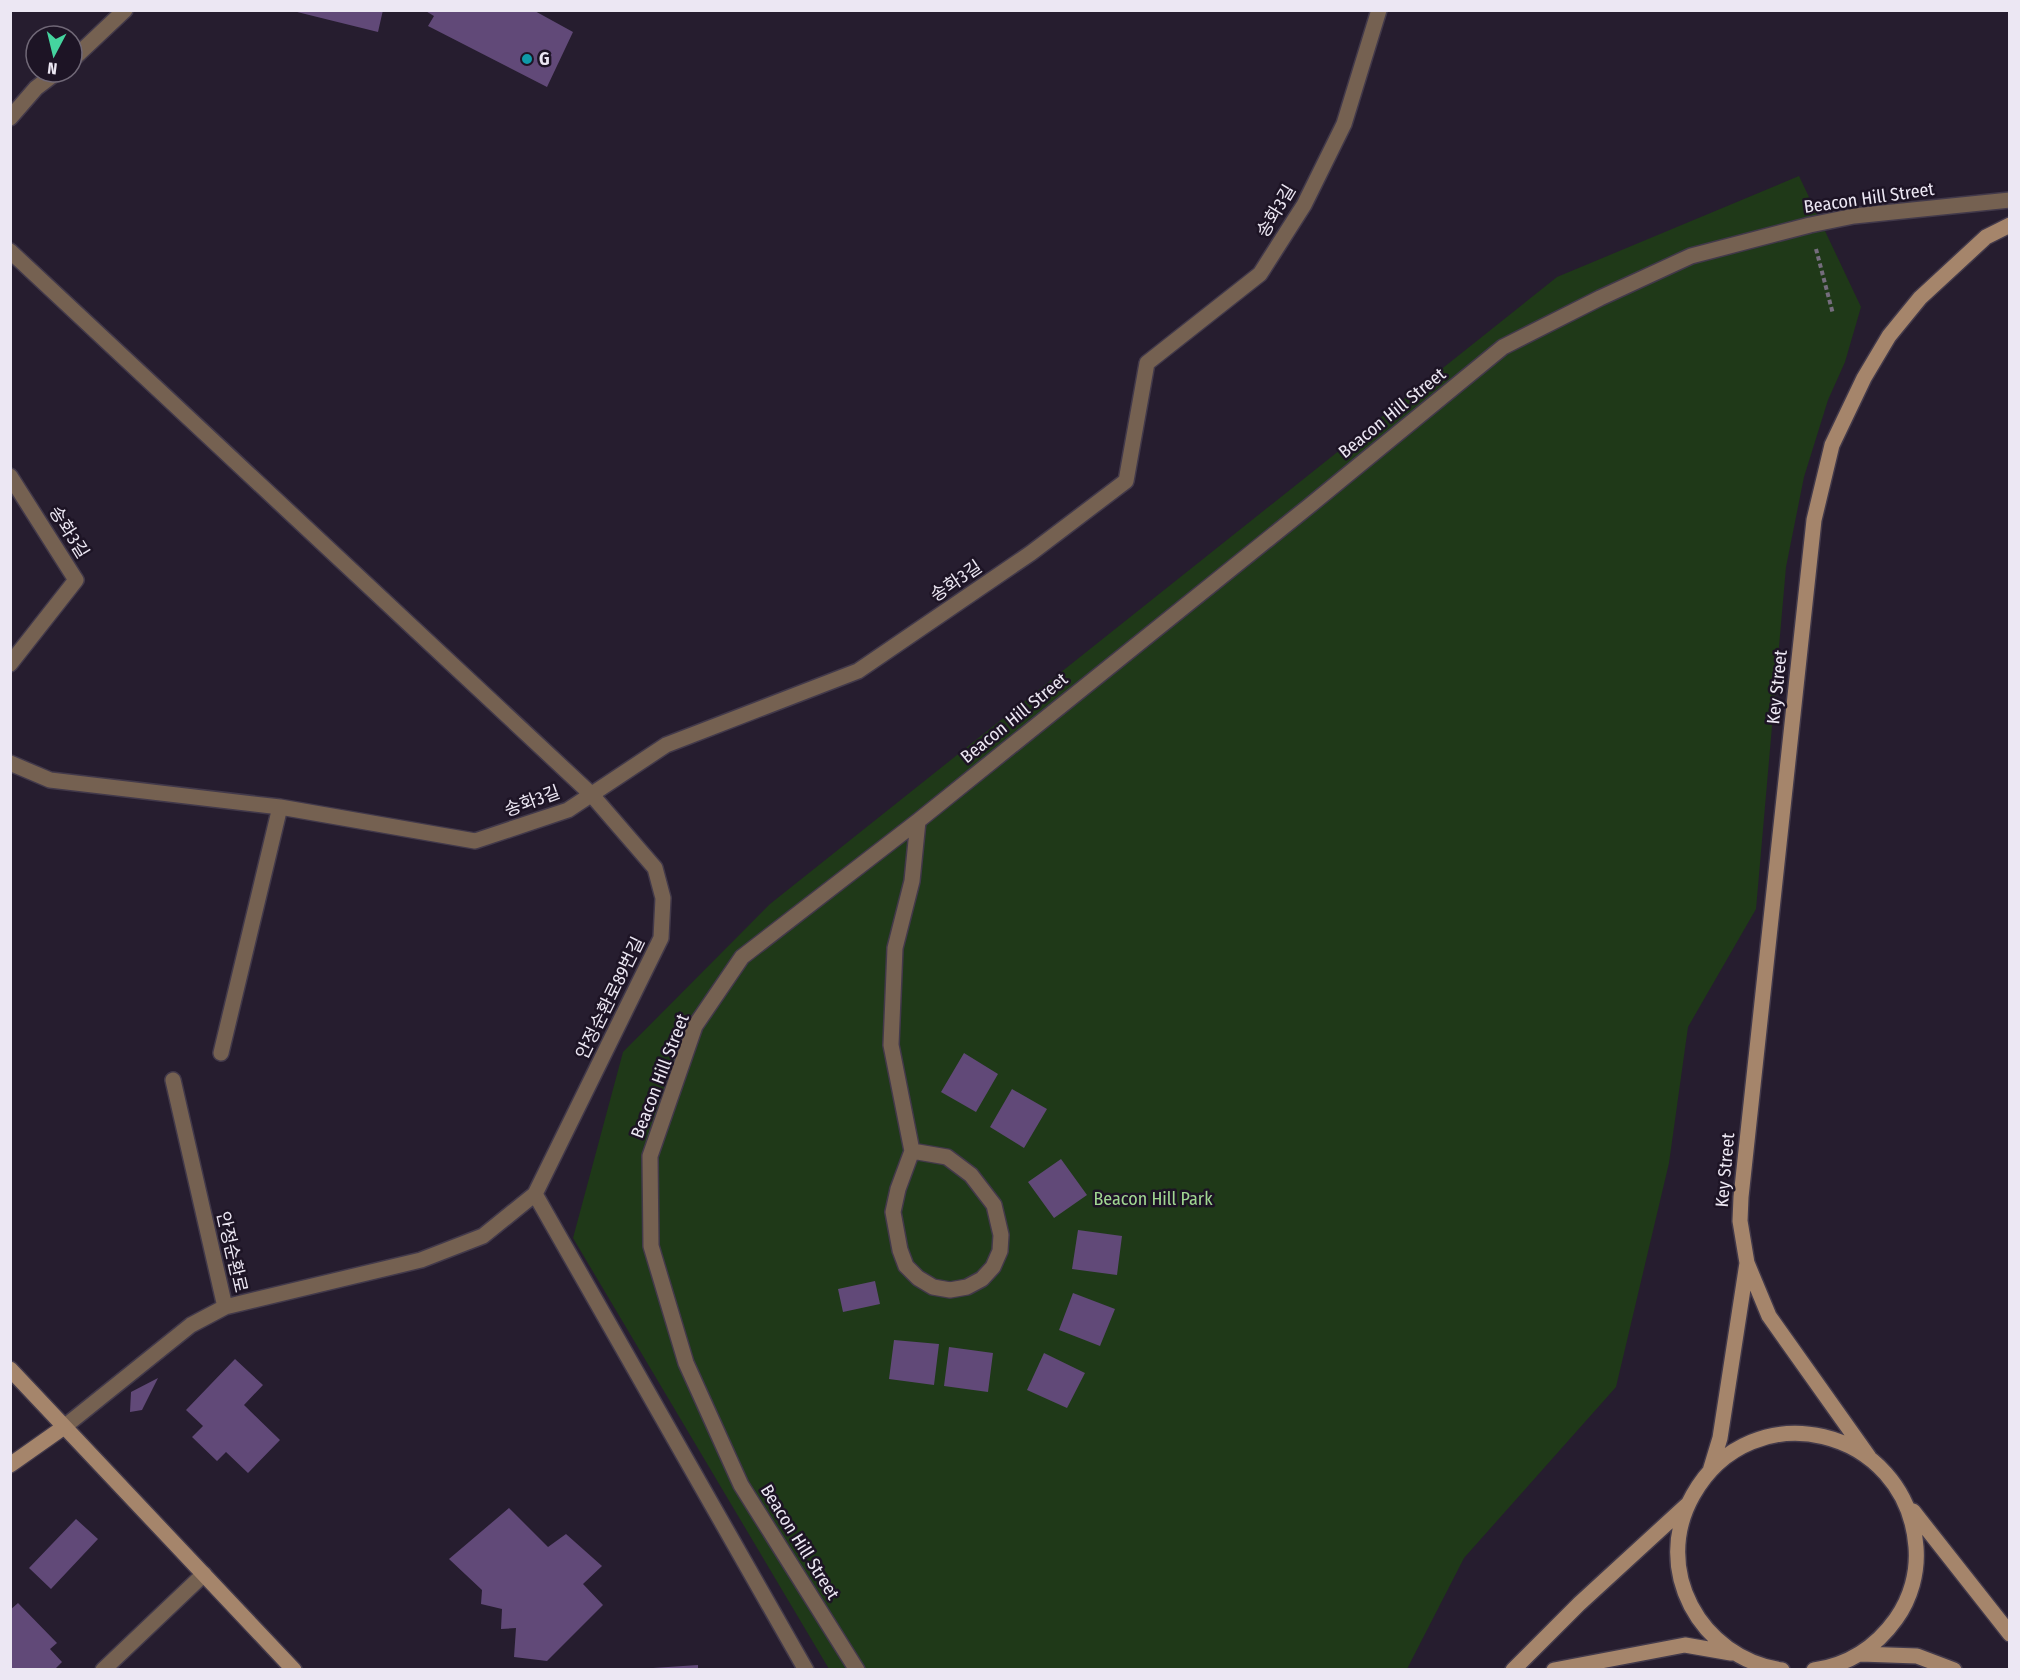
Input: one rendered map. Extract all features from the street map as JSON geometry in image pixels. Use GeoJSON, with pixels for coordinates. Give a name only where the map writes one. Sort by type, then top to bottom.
{"type":"FeatureCollection","features":[{"type":"Feature","properties":{"kind":"street"},"geometry":{"type":"LineString","coordinates":[[84,49],[125,10]]}},
{"type":"Feature","properties":{"kind":"street","name":"송화3길"},"geometry":{"type":"LineString","coordinates":[[10,763],[50,780],[280,807],[475,842],[568,810],[666,745],[858,671],[1031,553],[1126,481],[1147,363],[1260,274],[1304,205],[1344,124],[1379,10]]}},
{"type":"Feature","properties":{"kind":"street"},"geometry":{"type":"LineString","coordinates":[[10,118],[41,84]]}},
{"type":"Feature","properties":{"kind":"street","name":"Beacon Hill Street"},"geometry":{"type":"LineString","coordinates":[[857,1670],[741,1485],[686,1363],[651,1246],[650,1156],[695,1026],[742,957],[918,821],[1503,347],[1690,256],[1854,216],[2010,200]]}},
{"type":"Feature","properties":{"kind":"street","name":"Key Street"},"geometry":{"type":"LineString","coordinates":[[1747,1263],[1740,1221],[1743,1185],[1814,520],[1832,445],[1864,378],[1889,336],[1920,298],[1986,237],[2010,225]]}},
{"type":"Feature","properties":{"kind":"street","name":"안정순환로89번길"},"geometry":{"type":"LineString","coordinates":[[10,250],[591,794],[655,868],[663,898],[661,938],[535,1194]]}},
{"type":"Feature","properties":{"kind":"street","name":"송화3길"},"geometry":{"type":"LineString","coordinates":[[10,476],[76,580],[10,664]]}},
{"type":"Feature","properties":{"kind":"street"},"geometry":{"type":"LineString","coordinates":[[221,1053],[280,807]]}},
{"type":"Feature","properties":{"kind":"street"},"geometry":{"type":"LineString","coordinates":[[912,1151],[947,1157],[970,1174],[994,1205],[1001,1235],[1000,1251],[993,1267],[982,1279],[967,1287],[950,1290],[933,1287],[918,1278],[906,1266],[900,1250],[893,1212],[898,1189],[912,1151],[891,1045],[895,948],[912,881],[918,821]]}},
{"type":"Feature","properties":{"kind":"street","name":"안정순환로"},"geometry":{"type":"LineString","coordinates":[[64,1427],[191,1325],[225,1307],[173,1080]]}},
{"type":"Feature","properties":{"kind":"street"},"geometry":{"type":"LineString","coordinates":[[225,1307],[421,1260],[483,1236],[535,1194],[806,1670]]}},
{"type":"Feature","properties":{"kind":"street"},"geometry":{"type":"LineString","coordinates":[[1747,1263],[1769,1316],[1869,1457],[1890,1477],[1905,1501],[2010,1634]]}},
{"type":"Feature","properties":{"kind":"street"},"geometry":{"type":"LineString","coordinates":[[1710,1471],[1720,1438],[1747,1263]]}},
{"type":"Feature","properties":{"kind":"street"},"geometry":{"type":"LineString","coordinates":[[10,1370],[294,1670]]}},
{"type":"Feature","properties":{"kind":"street"},"geometry":{"type":"LineString","coordinates":[[10,1465],[64,1427]]}},
{"type":"Feature","properties":{"kind":"street"},"geometry":{"type":"LineString","coordinates":[[1733,1653],[1711,1635],[1694,1613],[1683,1587],[1678,1559],[1680,1531],[1688,1504],[1698,1487],[1710,1471],[1729,1455],[1751,1443],[1774,1436],[1799,1433],[1824,1436],[1847,1444],[1869,1457]]}},
{"type":"Feature","properties":{"kind":"street"},"geometry":{"type":"LineString","coordinates":[[1814,1670],[1830,1667],[1862,1654],[1887,1632],[1903,1610],[1913,1584],[1917,1557],[1915,1528],[1905,1501]]}},
{"type":"Feature","properties":{"kind":"street"},"geometry":{"type":"LineString","coordinates":[[1513,1670],[1579,1604],[1688,1504]]}},
{"type":"Feature","properties":{"kind":"street"},"geometry":{"type":"LineString","coordinates":[[103,1670],[204,1574]]}},
{"type":"Feature","properties":{"kind":"street"},"geometry":{"type":"LineString","coordinates":[[1554,1670],[1685,1645],[1733,1653],[1764,1667],[1782,1670]]}},
{"type":"Feature","properties":{"kind":"street"},"geometry":{"type":"LineString","coordinates":[[1862,1654],[1917,1656],[1954,1670]]}},
{"type":"Feature","properties":{"kind":"path"},"geometry":{"type":"LineString","coordinates":[[1810,225],[1833,314]]}},
{"type":"Feature","properties":{"kind":"green space","name":"Beacon Hill Park"},"geometry":{"type":"Polygon","coordinates":[[[1799,176],[1861,307],[1845,362],[1828,400],[1804,477],[1786,567],[1756,909],[1688,1027],[1669,1163],[1616,1387],[1464,1558],[1407,1669],[829,1669],[573,1238],[623,1052],[770,904],[1557,277],[1799,176]]]}},
{"type":"Feature","properties":{"kind":"building"},"geometry":{"type":"Polygon","coordinates":[[[289,10],[383,10],[378,32],[289,10]]]}},
{"type":"Feature","properties":{"kind":"building","name":"G"},"geometry":{"type":"Polygon","coordinates":[[[424,10],[533,10],[573,32],[547,87],[428,26],[434,16],[424,10]]]}},
{"type":"Feature","properties":{"kind":"building"},"geometry":{"type":"Polygon","coordinates":[[[964,1053],[998,1074],[976,1112],[941,1092],[964,1053]]]}},
{"type":"Feature","properties":{"kind":"building"},"geometry":{"type":"Polygon","coordinates":[[[1012,1089],[1047,1109],[1024,1148],[990,1127],[1012,1089]]]}},
{"type":"Feature","properties":{"kind":"building"},"geometry":{"type":"Polygon","coordinates":[[[1061,1159],[1087,1195],[1054,1218],[1028,1182],[1061,1159]]]}},
{"type":"Feature","properties":{"kind":"building"},"geometry":{"type":"Polygon","coordinates":[[[1078,1230],[1122,1236],[1117,1275],[1072,1269],[1078,1230]]]}},
{"type":"Feature","properties":{"kind":"building"},"geometry":{"type":"Polygon","coordinates":[[[875,1281],[880,1304],[843,1312],[838,1289],[875,1281]]]}},
{"type":"Feature","properties":{"kind":"building"},"geometry":{"type":"Polygon","coordinates":[[[1073,1293],[1115,1309],[1100,1346],[1059,1330],[1073,1293]]]}},
{"type":"Feature","properties":{"kind":"building"},"geometry":{"type":"Polygon","coordinates":[[[894,1340],[939,1344],[934,1385],[889,1379],[894,1340]]]}},
{"type":"Feature","properties":{"kind":"building"},"geometry":{"type":"Polygon","coordinates":[[[949,1347],[993,1353],[988,1392],[944,1386],[949,1347]]]}},
{"type":"Feature","properties":{"kind":"building"},"geometry":{"type":"Polygon","coordinates":[[[1044,1353],[1085,1373],[1067,1408],[1027,1390],[1044,1353]]]}},
{"type":"Feature","properties":{"kind":"building"},"geometry":{"type":"Polygon","coordinates":[[[235,1359],[263,1385],[244,1405],[280,1440],[248,1473],[226,1452],[217,1461],[192,1437],[203,1426],[186,1410],[235,1359]]]}},
{"type":"Feature","properties":{"kind":"building"},"geometry":{"type":"Polygon","coordinates":[[[158,1378],[142,1410],[130,1412],[131,1392],[158,1378]]]}},
{"type":"Feature","properties":{"kind":"building"},"geometry":{"type":"Polygon","coordinates":[[[509,1508],[548,1547],[566,1534],[602,1566],[583,1584],[603,1605],[547,1661],[514,1657],[516,1628],[501,1629],[502,1609],[481,1604],[482,1590],[449,1559],[509,1508]]]}},
{"type":"Feature","properties":{"kind":"building"},"geometry":{"type":"Polygon","coordinates":[[[76,1519],[98,1539],[51,1589],[29,1568],[76,1519]]]}},
{"type":"Feature","properties":{"kind":"building"},"geometry":{"type":"Polygon","coordinates":[[[18,1603],[57,1643],[50,1649],[62,1662],[54,1670],[10,1670],[10,1610],[18,1603]]]}},
{"type":"Feature","properties":{"kind":"building"},"geometry":{"type":"Polygon","coordinates":[[[698,1665],[698,1670],[653,1670],[653,1668],[698,1665]]]}},
{"type":"Feature","properties":{"kind":"place","name":"G"},"geometry":{"type":"Point","coordinates":[527,59]}}]}
